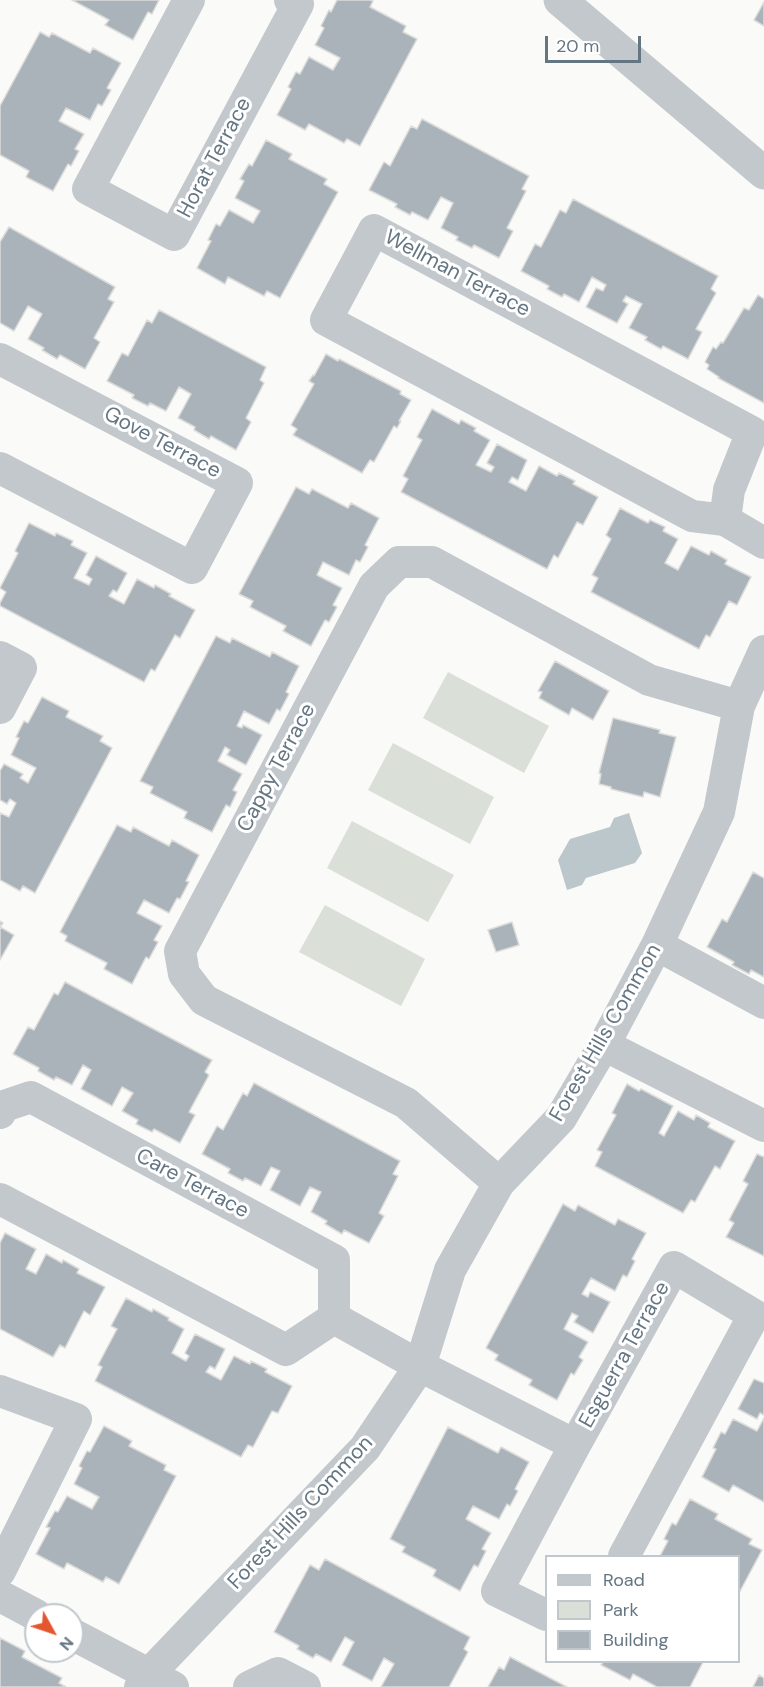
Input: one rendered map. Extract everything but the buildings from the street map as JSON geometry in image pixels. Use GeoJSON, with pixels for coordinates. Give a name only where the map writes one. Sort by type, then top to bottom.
{"type":"FeatureCollection","features":[{"type":"Feature","properties":{"kind":"street","name":"Horat Terrace"},"geometry":{"type":"LineString","coordinates":[[189,0],[88,189],[174,235],[298,4],[290,0]]}},
{"type":"Feature","properties":{"kind":"street"},"geometry":{"type":"LineString","coordinates":[[560,0],[764,173]]}},
{"type":"Feature","properties":{"kind":"street","name":"Wellman Terrace"},"geometry":{"type":"LineString","coordinates":[[725,520],[729,490],[752,432],[374,230],[326,320],[692,516],[725,520],[764,543]]}},
{"type":"Feature","properties":{"kind":"street","name":"Gove Terrace"},"geometry":{"type":"LineString","coordinates":[[0,358],[237,483],[192,568],[0,468]]}},
{"type":"Feature","properties":{"kind":"street","name":"Cappy Terrace"},"geometry":{"type":"LineString","coordinates":[[499,1183],[406,1103],[204,1000],[184,974],[180,951],[374,586],[399,562],[432,562],[650,680],[739,706]]}},
{"type":"Feature","properties":{"kind":"street","name":"Forest Hills Common"},"geometry":{"type":"LineString","coordinates":[[154,1683],[365,1448],[420,1366],[450,1270],[499,1183],[561,1118],[604,1045],[657,945],[719,812],[739,706],[764,651]]}},
{"type":"Feature","properties":{"kind":"street"},"geometry":{"type":"LineString","coordinates":[[0,657],[21,668],[0,708]]}},
{"type":"Feature","properties":{"kind":"street"},"geometry":{"type":"LineString","coordinates":[[657,945],[764,1003]]}},
{"type":"Feature","properties":{"kind":"street"},"geometry":{"type":"LineString","coordinates":[[604,1045],[764,1126]]}},
{"type":"Feature","properties":{"kind":"street","name":"Care Terrace"},"geometry":{"type":"LineString","coordinates":[[0,1113],[4,1106],[32,1097],[334,1260],[334,1318]]}},
{"type":"Feature","properties":{"kind":"street"},"geometry":{"type":"LineString","coordinates":[[0,1199],[286,1350],[334,1318],[420,1366],[575,1445]]}},
{"type":"Feature","properties":{"kind":"street","name":"Esguerra Terrace"},"geometry":{"type":"LineString","coordinates":[[545,1615],[497,1591],[674,1267],[754,1315],[625,1555]]}},
{"type":"Feature","properties":{"kind":"street"},"geometry":{"type":"LineString","coordinates":[[0,1391],[76,1419],[0,1572]]}},
{"type":"Feature","properties":{"kind":"street"},"geometry":{"type":"LineString","coordinates":[[0,1596],[24,1609]]}},
{"type":"Feature","properties":{"kind":"street"},"geometry":{"type":"LineString","coordinates":[[84,1641],[154,1683]]}},
{"type":"Feature","properties":{"kind":"street"},"geometry":{"type":"LineString","coordinates":[[249,1687],[278,1673],[305,1687]]}},
{"type":"Feature","properties":{"kind":"green space"},"geometry":{"type":"Polygon","coordinates":[[[448,672],[549,726],[524,773],[423,718],[448,672]]]}},
{"type":"Feature","properties":{"kind":"green space"},"geometry":{"type":"Polygon","coordinates":[[[393,743],[494,797],[470,844],[368,790],[393,743]]]}},
{"type":"Feature","properties":{"kind":"green space"},"geometry":{"type":"Polygon","coordinates":[[[352,821],[454,875],[428,922],[327,868],[352,821]]]}},
{"type":"Feature","properties":{"kind":"green space"},"geometry":{"type":"Polygon","coordinates":[[[325,905],[425,959],[401,1006],[299,952],[325,905]]]}},
{"type":"Feature","properties":{"kind":"shaded area"},"geometry":{"type":"Polygon","coordinates":[[[629,813],[642,853],[635,863],[586,878],[582,885],[567,890],[558,860],[570,839],[610,827],[614,818],[629,813]]]}}]}
